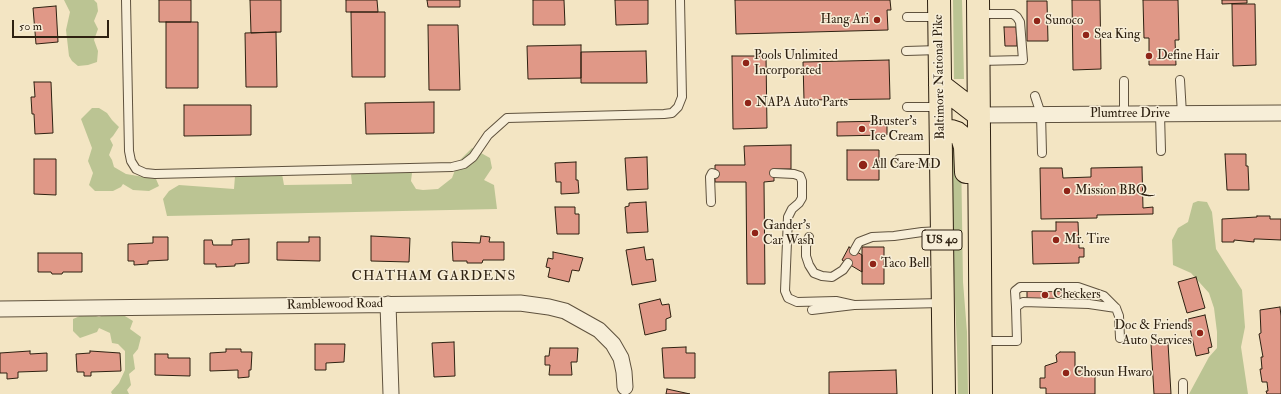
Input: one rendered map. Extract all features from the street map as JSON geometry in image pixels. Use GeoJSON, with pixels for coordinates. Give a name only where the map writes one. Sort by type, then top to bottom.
{"type":"FeatureCollection","features":[{"type":"Feature","properties":{"kind":"main road","name":"US 40"},"geometry":{"type":"LineString","coordinates":[[978,7],[982,394]]}},
{"type":"Feature","properties":{"kind":"main road","name":"Baltimore National Pike"},"geometry":{"type":"LineString","coordinates":[[939,9],[944,394]]}},
{"type":"Feature","properties":{"kind":"main road"},"geometry":{"type":"LineString","coordinates":[[940,85],[979,115]]}},
{"type":"Feature","properties":{"kind":"main road"},"geometry":{"type":"LineString","coordinates":[[941,132],[951,131],[957,133],[962,137],[966,147],[968,285],[981,341]]}},
{"type":"Feature","properties":{"kind":"street","name":"Plumtree Drive"},"geometry":{"type":"LineString","coordinates":[[979,115],[1281,113]]}},
{"type":"Feature","properties":{"kind":"street","name":"Ramblewood Road"},"geometry":{"type":"LineString","coordinates":[[0,309],[520,303],[565,311],[598,330],[613,344],[621,358],[625,388]]}},
{"type":"Feature","properties":{"kind":"street"},"geometry":{"type":"LineString","coordinates":[[388,304],[391,394]]}},
{"type":"Feature","properties":{"kind":"lane"},"geometry":{"type":"LineString","coordinates":[[126,0],[129,151],[131,161],[136,168],[145,173],[155,174],[452,167],[464,164],[473,157],[488,135],[507,118],[672,113],[678,107],[682,97],[680,0]]}},
{"type":"Feature","properties":{"kind":"lane"},"geometry":{"type":"LineString","coordinates":[[978,7],[1012,14],[1017,17],[1020,22],[1023,60],[979,61]]}},
{"type":"Feature","properties":{"kind":"lane"},"geometry":{"type":"LineString","coordinates":[[907,17],[939,9]]}},
{"type":"Feature","properties":{"kind":"lane"},"geometry":{"type":"LineString","coordinates":[[906,51],[940,50]]}},
{"type":"Feature","properties":{"kind":"lane"},"geometry":{"type":"LineString","coordinates":[[1124,80],[1124,114]]}},
{"type":"Feature","properties":{"kind":"lane"},"geometry":{"type":"LineString","coordinates":[[1180,80],[1182,114]]}},
{"type":"Feature","properties":{"kind":"lane"},"geometry":{"type":"LineString","coordinates":[[1035,96],[1041,114],[1042,153]]}},
{"type":"Feature","properties":{"kind":"lane"},"geometry":{"type":"LineString","coordinates":[[907,107],[940,107]]}},
{"type":"Feature","properties":{"kind":"lane"},"geometry":{"type":"LineString","coordinates":[[1160,114],[1160,151]]}},
{"type":"Feature","properties":{"kind":"lane"},"geometry":{"type":"LineString","coordinates":[[899,159],[941,159]]}},
{"type":"Feature","properties":{"kind":"lane"},"geometry":{"type":"LineString","coordinates":[[774,173],[794,174],[800,176],[802,181],[802,198],[792,209],[788,218],[785,291],[788,298],[797,302],[836,301],[854,305]]}},
{"type":"Feature","properties":{"kind":"lane"},"geometry":{"type":"LineString","coordinates":[[711,202],[710,177],[712,174],[715,174]]}},
{"type":"Feature","properties":{"kind":"lane"},"geometry":{"type":"LineString","coordinates":[[854,251],[859,242],[872,237],[942,231]]}},
{"type":"Feature","properties":{"kind":"lane"},"geometry":{"type":"LineString","coordinates":[[809,237],[806,246],[806,256],[809,265],[814,272],[822,276],[832,276],[843,270],[848,263]]}},
{"type":"Feature","properties":{"kind":"lane"},"geometry":{"type":"LineString","coordinates":[[981,341],[1017,341],[1015,291],[1020,287],[1065,286],[1078,287],[1104,296],[1116,308],[1119,316],[1120,338]]}},
{"type":"Feature","properties":{"kind":"lane"},"geometry":{"type":"LineString","coordinates":[[1016,307],[1023,302],[1089,304],[1116,308]]}},
{"type":"Feature","properties":{"kind":"lane"},"geometry":{"type":"LineString","coordinates":[[812,310],[854,305],[943,303]]}},
{"type":"Feature","properties":{"kind":"lane"},"geometry":{"type":"LineString","coordinates":[[1183,383],[1183,394]]}},
{"type":"Feature","properties":{"kind":"green space"},"geometry":{"type":"Polygon","coordinates":[[[64,0],[94,0],[97,3],[98,11],[94,21],[98,29],[94,40],[98,51],[97,62],[78,66],[69,56],[66,30],[70,12],[64,0]]]}},
{"type":"Feature","properties":{"kind":"green space"},"geometry":{"type":"Polygon","coordinates":[[[953,0],[962,0],[964,79],[954,79],[953,0]]]}},
{"type":"Feature","properties":{"kind":"green space"},"geometry":{"type":"Polygon","coordinates":[[[92,108],[99,108],[107,113],[119,127],[110,139],[113,145],[109,155],[114,167],[126,174],[156,179],[159,186],[149,191],[133,190],[123,184],[121,187],[113,191],[95,191],[89,185],[93,173],[88,161],[92,148],[81,119],[92,108]]]}},
{"type":"Feature","properties":{"kind":"green space"},"geometry":{"type":"Polygon","coordinates":[[[951,141],[961,151],[963,282],[967,332],[968,394],[958,394],[949,151],[951,141]]]}},
{"type":"Feature","properties":{"kind":"green space"},"geometry":{"type":"Polygon","coordinates":[[[472,148],[490,158],[492,168],[484,180],[494,185],[497,209],[167,216],[163,199],[169,191],[179,185],[234,189],[235,176],[282,174],[284,185],[352,184],[351,175],[357,166],[413,165],[411,181],[416,189],[438,189],[452,178],[458,162],[472,148]]]}},
{"type":"Feature","properties":{"kind":"green space"},"geometry":{"type":"Polygon","coordinates":[[[1198,201],[1207,202],[1212,212],[1216,249],[1242,290],[1245,327],[1241,347],[1248,394],[1189,394],[1209,357],[1217,348],[1214,308],[1209,293],[1191,273],[1173,265],[1172,240],[1178,228],[1188,222],[1193,203],[1198,201]]]}},
{"type":"Feature","properties":{"kind":"green space"},"geometry":{"type":"Polygon","coordinates":[[[115,310],[133,321],[130,329],[141,337],[138,349],[133,355],[135,369],[129,374],[131,385],[127,390],[129,394],[112,394],[111,392],[119,383],[125,370],[125,351],[118,344],[112,343],[110,333],[99,328],[97,332],[80,338],[73,331],[73,319],[87,313],[99,317],[115,310]]]}},
{"type":"Feature","properties":{"kind":"building"},"geometry":{"type":"Polygon","coordinates":[[[159,0],[191,0],[191,22],[159,22],[159,0]]]}},
{"type":"Feature","properties":{"kind":"building"},"geometry":{"type":"Polygon","coordinates":[[[250,0],[281,0],[281,32],[251,33],[250,0]]]}},
{"type":"Feature","properties":{"kind":"building"},"geometry":{"type":"Polygon","coordinates":[[[346,0],[377,0],[378,12],[346,12],[346,0]]]}},
{"type":"Feature","properties":{"kind":"building"},"geometry":{"type":"Polygon","coordinates":[[[427,0],[460,0],[460,7],[428,7],[427,0]]]}},
{"type":"Feature","properties":{"kind":"building"},"geometry":{"type":"Polygon","coordinates":[[[533,0],[564,0],[565,25],[533,25],[533,0]]]}},
{"type":"Feature","properties":{"kind":"building"},"geometry":{"type":"Polygon","coordinates":[[[615,0],[648,0],[648,24],[616,25],[615,0]]]}},
{"type":"Feature","properties":{"kind":"building"},"geometry":{"type":"Polygon","coordinates":[[[735,0],[890,0],[891,10],[887,10],[888,30],[736,34],[735,0]]]}},
{"type":"Feature","properties":{"kind":"building","name":"Sea King"},"geometry":{"type":"Polygon","coordinates":[[[1072,0],[1100,0],[1101,69],[1073,70],[1072,0]]]}},
{"type":"Feature","properties":{"kind":"building"},"geometry":{"type":"Polygon","coordinates":[[[1143,0],[1178,0],[1179,40],[1175,40],[1176,65],[1149,65],[1149,38],[1144,38],[1143,0]]]}},
{"type":"Feature","properties":{"kind":"building"},"geometry":{"type":"Polygon","coordinates":[[[1222,0],[1247,0],[1247,3],[1222,4],[1222,0]]]}},
{"type":"Feature","properties":{"kind":"building","name":"Sunoco"},"geometry":{"type":"Polygon","coordinates":[[[1027,1],[1047,1],[1048,41],[1027,41],[1027,1]]]}},
{"type":"Feature","properties":{"kind":"building"},"geometry":{"type":"Polygon","coordinates":[[[1232,4],[1255,4],[1256,65],[1233,66],[1232,4]]]}},
{"type":"Feature","properties":{"kind":"building"},"geometry":{"type":"Polygon","coordinates":[[[56,6],[58,42],[36,44],[33,8],[56,6]]]}},
{"type":"Feature","properties":{"kind":"building"},"geometry":{"type":"Polygon","coordinates":[[[351,12],[385,12],[385,77],[352,77],[351,12]]]}},
{"type":"Feature","properties":{"kind":"building"},"geometry":{"type":"Polygon","coordinates":[[[166,22],[198,22],[198,88],[166,88],[166,22]]]}},
{"type":"Feature","properties":{"kind":"building"},"geometry":{"type":"Polygon","coordinates":[[[428,25],[458,25],[460,90],[429,90],[428,25]]]}},
{"type":"Feature","properties":{"kind":"building","name":"Sunoco"},"geometry":{"type":"Polygon","coordinates":[[[1004,27],[1016,27],[1017,46],[1005,46],[1004,27]]]}},
{"type":"Feature","properties":{"kind":"building"},"geometry":{"type":"Polygon","coordinates":[[[276,32],[277,87],[246,87],[245,33],[276,32]]]}},
{"type":"Feature","properties":{"kind":"building"},"geometry":{"type":"Polygon","coordinates":[[[581,45],[581,78],[528,79],[527,46],[581,45]]]}},
{"type":"Feature","properties":{"kind":"building"},"geometry":{"type":"Polygon","coordinates":[[[646,51],[647,83],[581,83],[581,52],[646,51]]]}},
{"type":"Feature","properties":{"kind":"building"},"geometry":{"type":"Polygon","coordinates":[[[732,56],[766,56],[767,128],[733,129],[732,56]]]}},
{"type":"Feature","properties":{"kind":"building"},"geometry":{"type":"Polygon","coordinates":[[[889,60],[890,99],[804,100],[803,62],[889,60]]]}},
{"type":"Feature","properties":{"kind":"building"},"geometry":{"type":"Polygon","coordinates":[[[34,82],[51,82],[53,133],[35,134],[31,97],[35,97],[34,82]]]}},
{"type":"Feature","properties":{"kind":"building"},"geometry":{"type":"Polygon","coordinates":[[[434,102],[434,133],[366,134],[365,103],[434,102]]]}},
{"type":"Feature","properties":{"kind":"building"},"geometry":{"type":"Polygon","coordinates":[[[184,105],[251,105],[251,135],[184,136],[184,105]]]}},
{"type":"Feature","properties":{"kind":"building","name":"Bruster's Ice Cream"},"geometry":{"type":"Polygon","coordinates":[[[887,121],[887,135],[837,136],[837,122],[887,121]]]}},
{"type":"Feature","properties":{"kind":"building","name":"Gander's Car Wash"},"geometry":{"type":"Polygon","coordinates":[[[791,145],[791,169],[774,169],[774,181],[764,182],[765,284],[747,284],[746,182],[715,182],[715,165],[745,165],[744,146],[791,145]]]}},
{"type":"Feature","properties":{"kind":"building","name":"All Care MD"},"geometry":{"type":"Polygon","coordinates":[[[847,150],[879,150],[879,180],[847,180],[847,150]]]}},
{"type":"Feature","properties":{"kind":"building"},"geometry":{"type":"Polygon","coordinates":[[[1225,154],[1246,154],[1249,190],[1227,190],[1225,154]]]}},
{"type":"Feature","properties":{"kind":"building"},"geometry":{"type":"Polygon","coordinates":[[[647,157],[648,189],[627,190],[625,158],[647,157]]]}},
{"type":"Feature","properties":{"kind":"building"},"geometry":{"type":"Polygon","coordinates":[[[34,159],[56,159],[56,195],[34,194],[34,159]]]}},
{"type":"Feature","properties":{"kind":"building"},"geometry":{"type":"Polygon","coordinates":[[[576,162],[576,180],[578,180],[579,193],[561,194],[561,182],[556,182],[555,163],[576,162]]]}},
{"type":"Feature","properties":{"kind":"building"},"geometry":{"type":"Polygon","coordinates":[[[1142,167],[1143,208],[1153,207],[1153,214],[1097,215],[1097,218],[1041,219],[1040,168],[1062,168],[1063,178],[1091,177],[1091,168],[1142,167]]]}},
{"type":"Feature","properties":{"kind":"building"},"geometry":{"type":"Polygon","coordinates":[[[646,202],[648,232],[627,233],[625,207],[629,206],[629,203],[646,202]]]}},
{"type":"Feature","properties":{"kind":"building"},"geometry":{"type":"Polygon","coordinates":[[[555,207],[575,207],[575,214],[579,214],[579,234],[557,234],[555,207]]]}},
{"type":"Feature","properties":{"kind":"building"},"geometry":{"type":"Polygon","coordinates":[[[1270,216],[1270,219],[1281,219],[1281,240],[1254,239],[1254,242],[1234,240],[1234,242],[1222,242],[1222,219],[1270,216]]]}},
{"type":"Feature","properties":{"kind":"building","name":"Mr. Tire"},"geometry":{"type":"Polygon","coordinates":[[[1056,222],[1078,222],[1079,248],[1084,248],[1084,257],[1079,257],[1079,263],[1033,264],[1032,231],[1056,231],[1056,222]]]}},
{"type":"Feature","properties":{"kind":"building"},"geometry":{"type":"Polygon","coordinates":[[[371,236],[410,238],[409,262],[371,261],[371,236]]]}},
{"type":"Feature","properties":{"kind":"building"},"geometry":{"type":"Polygon","coordinates":[[[481,236],[490,237],[489,242],[504,242],[504,260],[483,260],[482,263],[453,261],[452,242],[480,243],[481,236]]]}},
{"type":"Feature","properties":{"kind":"building"},"geometry":{"type":"Polygon","coordinates":[[[153,237],[168,237],[168,260],[148,261],[148,264],[134,265],[134,261],[128,261],[128,244],[153,243],[153,237]]]}},
{"type":"Feature","properties":{"kind":"building"},"geometry":{"type":"Polygon","coordinates":[[[309,237],[320,237],[320,261],[277,260],[277,242],[309,242],[309,237]]]}},
{"type":"Feature","properties":{"kind":"building"},"geometry":{"type":"Polygon","coordinates":[[[249,239],[249,263],[235,264],[235,266],[216,267],[216,264],[204,264],[204,240],[212,240],[213,245],[232,245],[232,240],[249,239]]]}},
{"type":"Feature","properties":{"kind":"building"},"geometry":{"type":"Polygon","coordinates":[[[644,247],[646,260],[653,259],[656,281],[632,285],[626,250],[644,247]]]}},
{"type":"Feature","properties":{"kind":"building"},"geometry":{"type":"Polygon","coordinates":[[[849,247],[862,255],[862,272],[842,260],[849,247]]]}},
{"type":"Feature","properties":{"kind":"building","name":"Taco Bell"},"geometry":{"type":"Polygon","coordinates":[[[862,247],[884,247],[884,284],[862,284],[862,247]]]}},
{"type":"Feature","properties":{"kind":"building"},"geometry":{"type":"Polygon","coordinates":[[[553,252],[583,258],[579,271],[572,270],[569,282],[548,277],[550,268],[546,267],[548,258],[553,259],[553,252]]]}},
{"type":"Feature","properties":{"kind":"building"},"geometry":{"type":"Polygon","coordinates":[[[38,253],[82,253],[82,272],[63,272],[62,274],[52,274],[51,272],[38,272],[38,253]]]}},
{"type":"Feature","properties":{"kind":"building"},"geometry":{"type":"Polygon","coordinates":[[[1196,277],[1205,308],[1187,313],[1178,282],[1196,277]]]}},
{"type":"Feature","properties":{"kind":"building","name":"Checkers"},"geometry":{"type":"Polygon","coordinates":[[[1062,290],[1062,299],[1027,299],[1027,291],[1062,290]]]}},
{"type":"Feature","properties":{"kind":"building"},"geometry":{"type":"Polygon","coordinates":[[[660,299],[662,305],[669,304],[671,317],[666,319],[666,330],[645,335],[639,304],[660,299]]]}},
{"type":"Feature","properties":{"kind":"building"},"geometry":{"type":"Polygon","coordinates":[[[1280,307],[1281,394],[1267,394],[1267,382],[1262,382],[1260,369],[1262,369],[1261,357],[1263,357],[1259,334],[1261,333],[1260,310],[1280,307]]]}},
{"type":"Feature","properties":{"kind":"building","name":"Doc & Friends Auto Services"},"geometry":{"type":"Polygon","coordinates":[[[1205,315],[1212,347],[1208,348],[1209,353],[1196,356],[1188,319],[1205,315]]]}},
{"type":"Feature","properties":{"kind":"building"},"geometry":{"type":"Polygon","coordinates":[[[454,342],[455,376],[434,377],[432,343],[454,342]]]}},
{"type":"Feature","properties":{"kind":"building"},"geometry":{"type":"Polygon","coordinates":[[[1168,343],[1171,394],[1154,394],[1151,344],[1168,343]]]}},
{"type":"Feature","properties":{"kind":"building"},"geometry":{"type":"Polygon","coordinates":[[[315,344],[345,344],[344,362],[326,363],[326,370],[315,370],[315,344]]]}},
{"type":"Feature","properties":{"kind":"building"},"geometry":{"type":"Polygon","coordinates":[[[686,347],[686,353],[695,353],[695,378],[664,378],[662,348],[686,347]]]}},
{"type":"Feature","properties":{"kind":"building"},"geometry":{"type":"Polygon","coordinates":[[[550,348],[578,348],[577,362],[571,362],[572,375],[549,375],[550,365],[545,365],[545,356],[549,356],[550,348]]]}},
{"type":"Feature","properties":{"kind":"building"},"geometry":{"type":"Polygon","coordinates":[[[226,349],[241,349],[241,352],[252,352],[249,377],[238,378],[238,370],[210,371],[210,353],[226,352],[226,349]]]}},
{"type":"Feature","properties":{"kind":"building"},"geometry":{"type":"Polygon","coordinates":[[[30,351],[30,354],[47,353],[47,371],[18,372],[18,378],[7,379],[7,373],[0,373],[0,353],[30,351]]]}},
{"type":"Feature","properties":{"kind":"building"},"geometry":{"type":"Polygon","coordinates":[[[90,351],[120,353],[121,371],[91,372],[91,376],[84,376],[84,372],[77,372],[76,354],[90,353],[90,351]]]}},
{"type":"Feature","properties":{"kind":"building","name":"Chosun Hwaro"},"geometry":{"type":"Polygon","coordinates":[[[1060,352],[1075,352],[1075,371],[1087,371],[1087,376],[1095,376],[1095,394],[1046,394],[1046,388],[1040,388],[1040,378],[1045,378],[1045,366],[1057,362],[1056,355],[1060,352]]]}},
{"type":"Feature","properties":{"kind":"building"},"geometry":{"type":"Polygon","coordinates":[[[155,354],[168,354],[168,358],[190,358],[190,376],[155,375],[155,354]]]}},
{"type":"Feature","properties":{"kind":"building"},"geometry":{"type":"Polygon","coordinates":[[[896,370],[897,394],[829,394],[829,372],[896,370]]]}},
{"type":"Feature","properties":{"kind":"building"},"geometry":{"type":"Polygon","coordinates":[[[667,389],[690,394],[666,394],[667,389]]]}},
{"type":"Feature","properties":{"kind":"place","name":"Hang Ari"},"geometry":{"type":"Point","coordinates":[877,20]}},
{"type":"Feature","properties":{"kind":"place","name":"Sunoco"},"geometry":{"type":"Point","coordinates":[1037,21]}},
{"type":"Feature","properties":{"kind":"place","name":"Sea King"},"geometry":{"type":"Point","coordinates":[1086,35]}},
{"type":"Feature","properties":{"kind":"place","name":"Define Hair"},"geometry":{"type":"Point","coordinates":[1149,56]}},
{"type":"Feature","properties":{"kind":"place","name":"Pools Unlimited Incorporated"},"geometry":{"type":"Point","coordinates":[746,63]}},
{"type":"Feature","properties":{"kind":"place","name":"NAPA Auto Parts"},"geometry":{"type":"Point","coordinates":[748,103]}},
{"type":"Feature","properties":{"kind":"place","name":"Bruster's Ice Cream"},"geometry":{"type":"Point","coordinates":[862,129]}},
{"type":"Feature","properties":{"kind":"place","name":"All Care MD"},"geometry":{"type":"Point","coordinates":[863,165]}},
{"type":"Feature","properties":{"kind":"place","name":"Mission BBQ"},"geometry":{"type":"Point","coordinates":[1067,191]}},
{"type":"Feature","properties":{"kind":"place","name":"Gander's Car Wash"},"geometry":{"type":"Point","coordinates":[755,233]}},
{"type":"Feature","properties":{"kind":"place","name":"Mr. Tire"},"geometry":{"type":"Point","coordinates":[1056,240]}},
{"type":"Feature","properties":{"kind":"place","name":"Taco Bell"},"geometry":{"type":"Point","coordinates":[873,264]}},
{"type":"Feature","properties":{"kind":"place","name":"Checkers"},"geometry":{"type":"Point","coordinates":[1045,295]}},
{"type":"Feature","properties":{"kind":"place","name":"Doc & Friends Auto Services"},"geometry":{"type":"Point","coordinates":[1200,333]}},
{"type":"Feature","properties":{"kind":"place","name":"Chosun Hwaro"},"geometry":{"type":"Point","coordinates":[1066,373]}},
{"type":"Feature","properties":{"kind":"district","name":"CHATHAM GARDENS"},"geometry":{"type":"Point","coordinates":[434,277]}}]}
